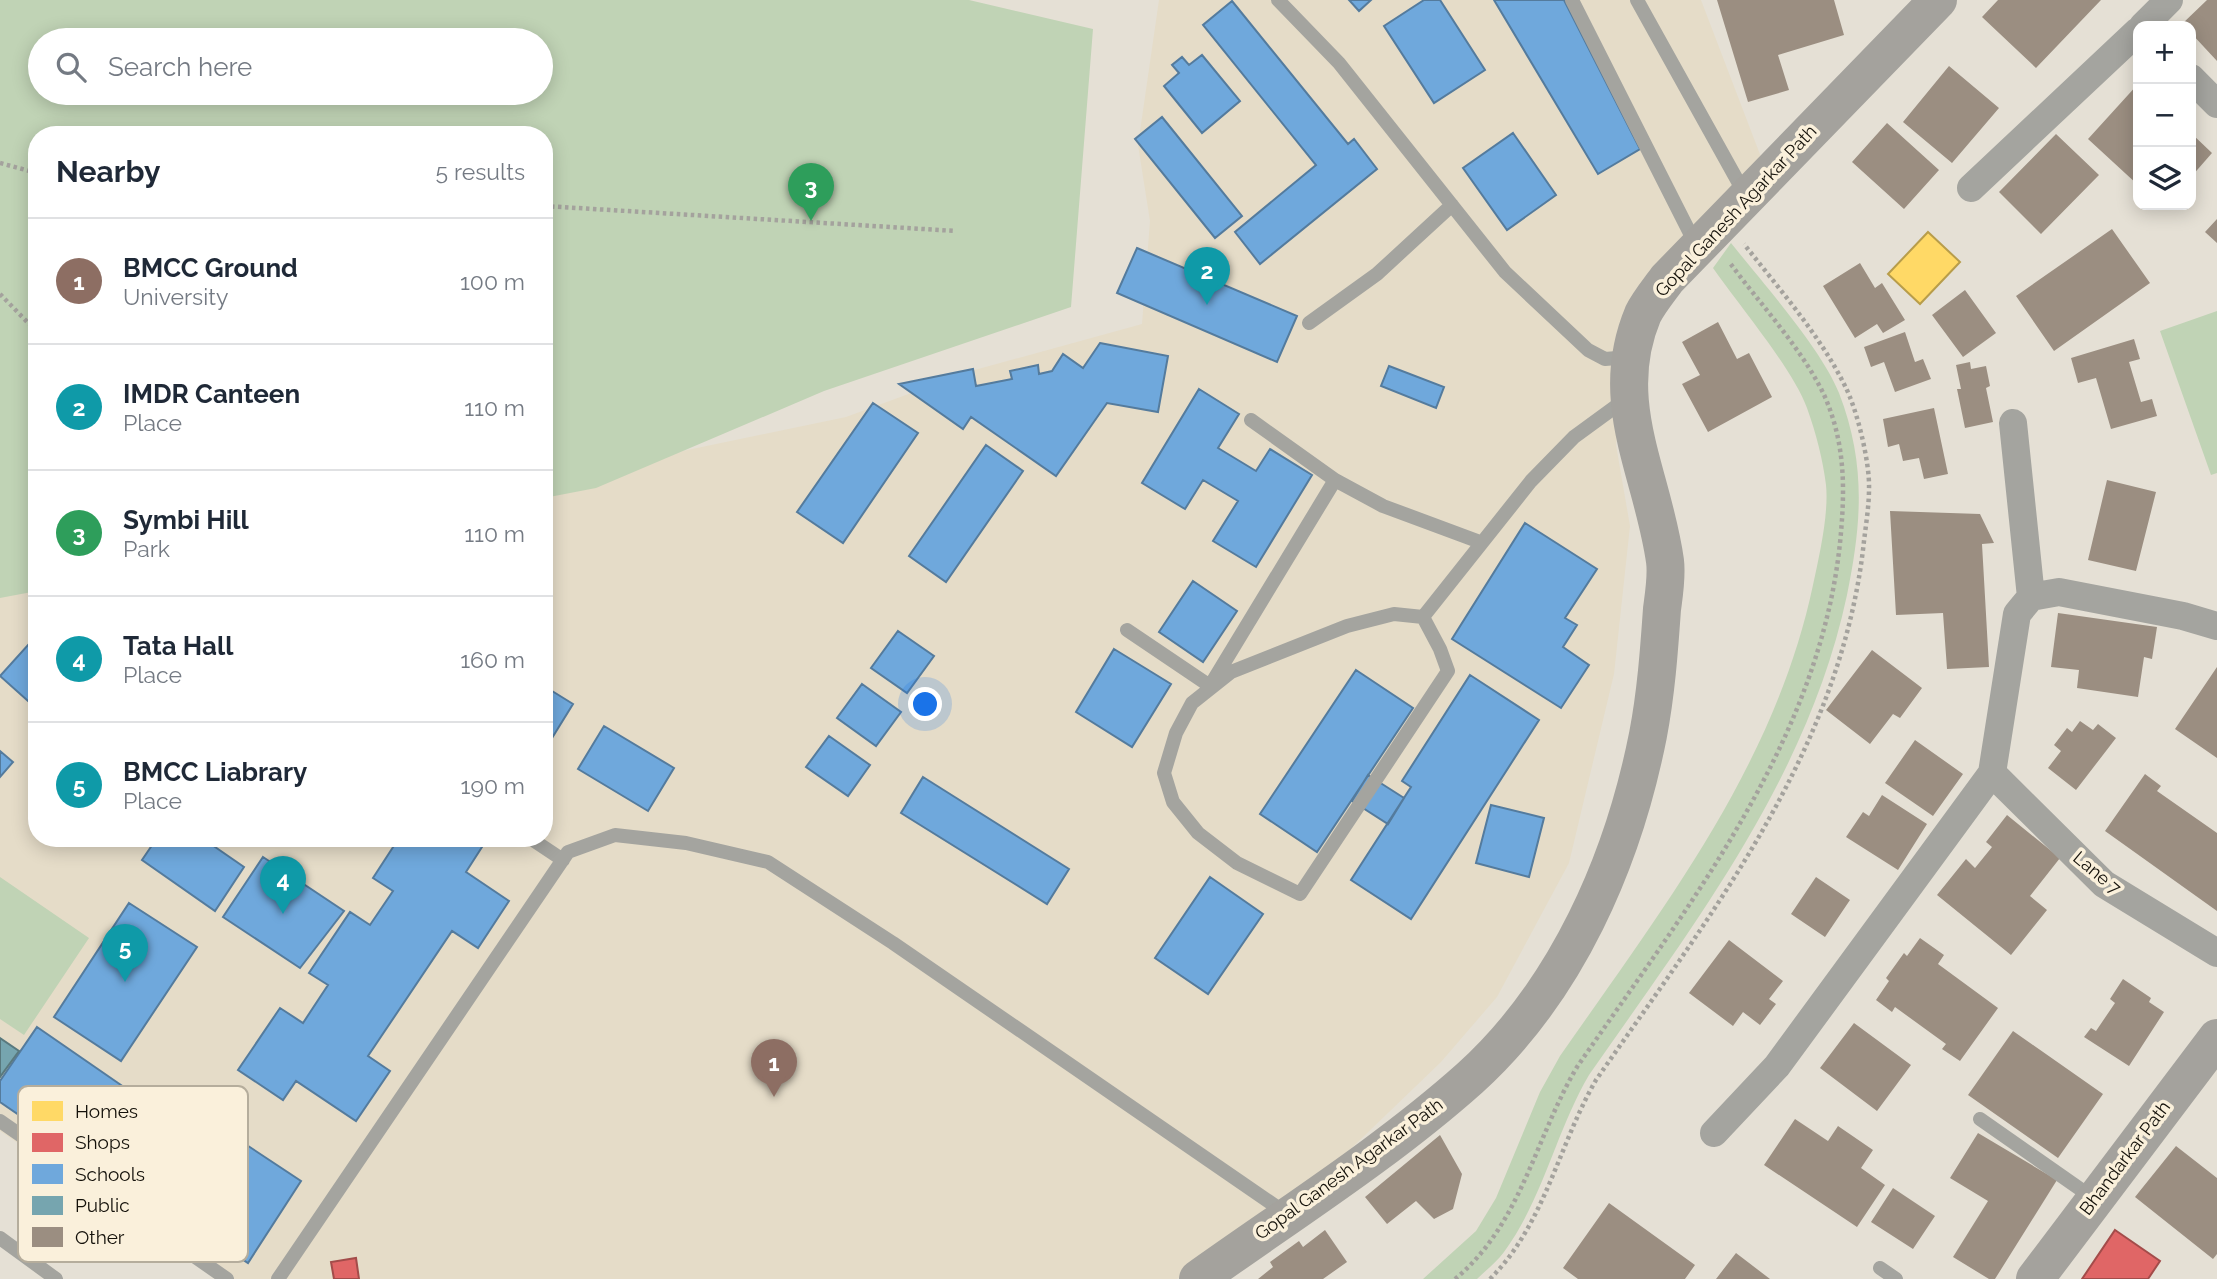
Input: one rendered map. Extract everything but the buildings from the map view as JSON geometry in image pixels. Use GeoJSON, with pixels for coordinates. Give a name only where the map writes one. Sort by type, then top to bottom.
{"type":"FeatureCollection","features":[{"type":"Feature","properties":{"kind":"street","name":"Gopal Ganesh Agarkar Path"},"geometry":{"type":"LineString","coordinates":[[1198,1279],[1401,1136],[1472,1076],[1534,1006],[1581,932],[1617,853],[1640,775],[1657,689],[1665,565],[1656,505],[1637,450],[1628,398],[1629,357],[1644,312],[1667,279],[1938,0]]}},
{"type":"Feature","properties":{"kind":"street"},"geometry":{"type":"LineString","coordinates":[[2148,21],[2169,0]]}},
{"type":"Feature","properties":{"kind":"street"},"geometry":{"type":"LineString","coordinates":[[1971,188],[2133,36]]}},
{"type":"Feature","properties":{"kind":"street"},"geometry":{"type":"LineString","coordinates":[[2196,83],[2217,104]]}},
{"type":"Feature","properties":{"kind":"street"},"geometry":{"type":"LineString","coordinates":[[2013,423],[2031,597]]}},
{"type":"Feature","properties":{"kind":"street"},"geometry":{"type":"LineString","coordinates":[[1714,1133],[1777,1066],[1992,773],[2017,614],[2031,597],[2059,592],[2183,616],[2217,626]]}},
{"type":"Feature","properties":{"kind":"street","name":"Lane 7"},"geometry":{"type":"LineString","coordinates":[[1992,773],[2104,884],[2217,953]]}},
{"type":"Feature","properties":{"kind":"street","name":"Bhandarkar Path"},"geometry":{"type":"LineString","coordinates":[[2035,1279],[2094,1199],[2208,1055]]}},
{"type":"Feature","properties":{"kind":"lane"},"geometry":{"type":"LineString","coordinates":[[1278,0],[1339,63],[1505,272],[1588,350],[1605,359],[1629,357]]}},
{"type":"Feature","properties":{"kind":"lane"},"geometry":{"type":"LineString","coordinates":[[1572,0],[1707,239]]}},
{"type":"Feature","properties":{"kind":"lane"},"geometry":{"type":"LineString","coordinates":[[1637,0],[1746,198]]}},
{"type":"Feature","properties":{"kind":"lane"},"geometry":{"type":"LineString","coordinates":[[1309,323],[1377,274],[1452,205]]}},
{"type":"Feature","properties":{"kind":"lane"},"geometry":{"type":"LineString","coordinates":[[1423,617],[1531,481],[1574,437],[1628,398]]}},
{"type":"Feature","properties":{"kind":"lane"},"geometry":{"type":"LineString","coordinates":[[1251,420],[1335,480],[1383,506],[1480,542]]}},
{"type":"Feature","properties":{"kind":"lane"},"geometry":{"type":"LineString","coordinates":[[1210,686],[1335,480]]}},
{"type":"Feature","properties":{"kind":"lane"},"geometry":{"type":"LineString","coordinates":[[1394,614],[1423,617],[1448,671],[1300,894],[1237,863],[1198,833],[1173,802],[1164,773],[1176,733],[1192,703],[1210,686],[1231,672],[1347,626],[1394,614]]}},
{"type":"Feature","properties":{"kind":"lane"},"geometry":{"type":"LineString","coordinates":[[1127,630],[1210,686]]}},
{"type":"Feature","properties":{"kind":"lane"},"geometry":{"type":"LineString","coordinates":[[278,1279],[568,852],[615,835],[686,843],[768,862],[893,943],[1289,1215]]}},
{"type":"Feature","properties":{"kind":"lane"},"geometry":{"type":"LineString","coordinates":[[544,847],[563,860]]}},
{"type":"Feature","properties":{"kind":"lane"},"geometry":{"type":"LineString","coordinates":[[1979,1119],[2094,1199]]}},
{"type":"Feature","properties":{"kind":"lane"},"geometry":{"type":"LineString","coordinates":[[0,1121],[18,1134]]}},
{"type":"Feature","properties":{"kind":"lane"},"geometry":{"type":"LineString","coordinates":[[0,1238],[18,1251]]}},
{"type":"Feature","properties":{"kind":"lane"},"geometry":{"type":"LineString","coordinates":[[33,1262],[56,1279]]}},
{"type":"Feature","properties":{"kind":"lane"},"geometry":{"type":"LineString","coordinates":[[203,1262],[227,1279]]}},
{"type":"Feature","properties":{"kind":"lane"},"geometry":{"type":"LineString","coordinates":[[1880,1268],[1896,1279]]}},
{"type":"Feature","properties":{"kind":"path"},"geometry":{"type":"LineString","coordinates":[[0,163],[28,171]]}},
{"type":"Feature","properties":{"kind":"path"},"geometry":{"type":"LineString","coordinates":[[553,207],[956,231]]}},
{"type":"Feature","properties":{"kind":"path"},"geometry":{"type":"LineString","coordinates":[[1455,1279],[1497,1235],[1514,1207],[1557,1100],[1716,864],[1762,785],[1794,715],[1825,623],[1838,563],[1846,487],[1838,445],[1824,397],[1798,356],[1723,254],[1707,239]]}},
{"type":"Feature","properties":{"kind":"path"},"geometry":{"type":"LineString","coordinates":[[1490,1279],[1510,1259],[1535,1218],[1579,1111],[1596,1080],[1736,877],[1783,796],[1807,748],[1848,629],[1861,567],[1870,486],[1862,439],[1846,387],[1818,342],[1742,241],[1707,239]]}},
{"type":"Feature","properties":{"kind":"path"},"geometry":{"type":"LineString","coordinates":[[0,294],[28,323]]}},
{"type":"Feature","properties":{"kind":"shaded area"},"geometry":{"type":"Polygon","coordinates":[[[1159,0],[1701,0],[1761,157],[1626,357],[1616,445],[1630,526],[1614,674],[1569,863],[1497,997],[1441,1062],[1309,1189],[1177,1279],[218,1279],[193,1262],[248,1262],[248,1086],[18,1086],[18,1143],[0,1131],[0,590],[28,585],[28,847],[553,847],[553,478],[846,417],[971,371],[1142,324],[1150,221],[1138,145],[1159,0]]]}},
{"type":"Feature","properties":{"kind":"green space"},"geometry":{"type":"Polygon","coordinates":[[[0,0],[969,0],[1093,29],[1071,307],[824,391],[596,488],[553,496],[553,126],[28,126],[28,593],[0,598],[0,0]]]}},
{"type":"Feature","properties":{"kind":"green space"},"geometry":{"type":"Polygon","coordinates":[[[1731,243],[1819,356],[1839,393],[1854,444],[1859,493],[1856,542],[1847,595],[1829,662],[1805,726],[1743,847],[1668,962],[1589,1075],[1567,1119],[1529,1210],[1504,1252],[1477,1279],[1423,1279],[1476,1231],[1496,1198],[1540,1092],[1560,1056],[1675,889],[1743,774],[1772,714],[1795,651],[1823,535],[1827,496],[1825,476],[1813,427],[1800,392],[1778,356],[1713,268],[1731,243]]]}},
{"type":"Feature","properties":{"kind":"green space"},"geometry":{"type":"Polygon","coordinates":[[[2217,311],[2217,473],[2211,475],[2160,331],[2217,311]]]}},
{"type":"Feature","properties":{"kind":"green space"},"geometry":{"type":"Polygon","coordinates":[[[0,877],[89,938],[24,1035],[0,1019],[0,877]]]}},
{"type":"Feature","properties":{"kind":"place","name":"Symbi Hill"},"geometry":{"type":"Point","coordinates":[811,221]}},
{"type":"Feature","properties":{"kind":"place","name":"IMDR Canteen"},"geometry":{"type":"Point","coordinates":[1207,305]}},
{"type":"Feature","properties":{"kind":"place","name":"Tata Hall"},"geometry":{"type":"Point","coordinates":[283,914]}},
{"type":"Feature","properties":{"kind":"place","name":"BMCC Liabrary"},"geometry":{"type":"Point","coordinates":[125,982]}},
{"type":"Feature","properties":{"kind":"place","name":"BMCC Ground"},"geometry":{"type":"Point","coordinates":[774,1097]}}]}
